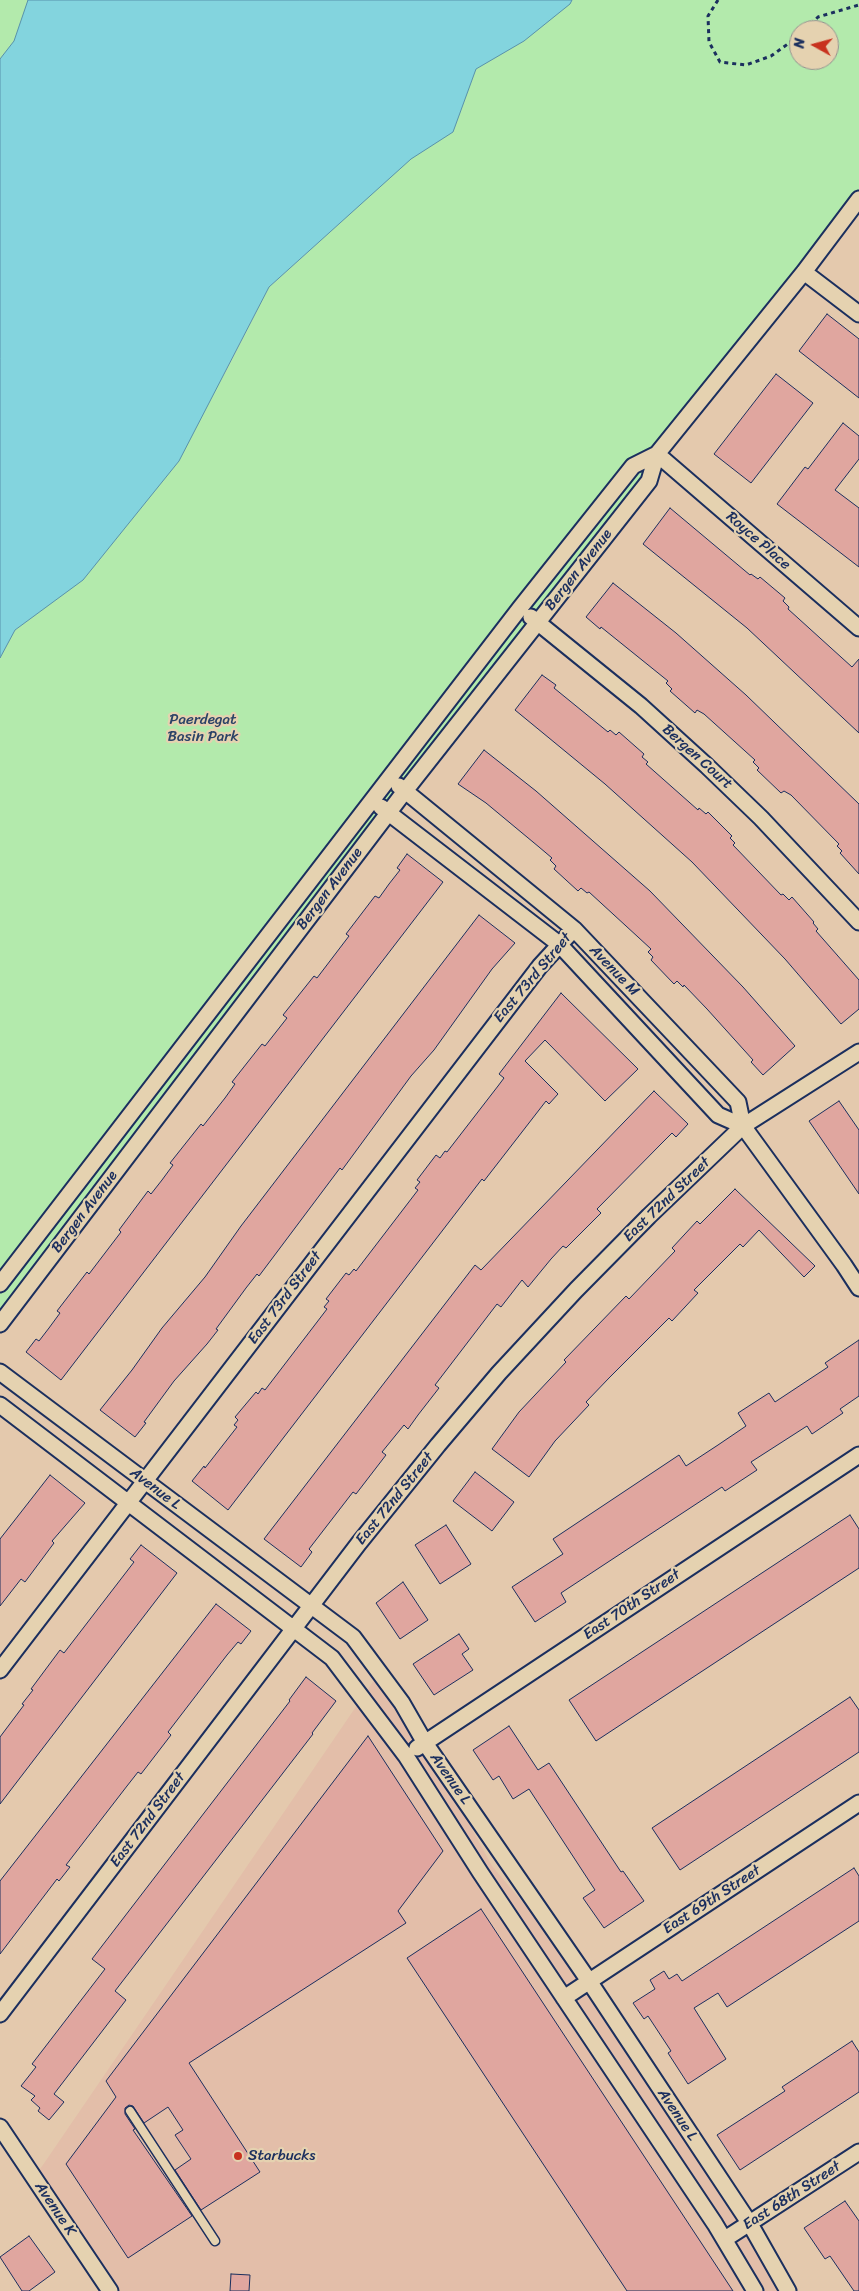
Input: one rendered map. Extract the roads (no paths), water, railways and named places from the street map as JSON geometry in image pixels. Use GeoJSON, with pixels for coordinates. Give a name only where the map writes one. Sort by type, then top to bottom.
{"type":"FeatureCollection","features":[{"type":"Feature","properties":{"kind":"street","name":"Bergen Avenue"},"geometry":{"type":"LineString","coordinates":[[0,1324],[405,791],[649,481],[657,454],[804,272],[859,198]]}},
{"type":"Feature","properties":{"kind":"street"},"geometry":{"type":"LineString","coordinates":[[804,272],[859,314]]}},
{"type":"Feature","properties":{"kind":"street","name":"Bergen Avenue"},"geometry":{"type":"LineString","coordinates":[[0,1284],[520,608],[633,466],[657,454]]}},
{"type":"Feature","properties":{"kind":"street","name":"Royce Place"},"geometry":{"type":"LineString","coordinates":[[657,454],[859,628]]}},
{"type":"Feature","properties":{"kind":"street","name":"Bergen Court"},"geometry":{"type":"LineString","coordinates":[[520,608],[641,706],[707,766],[768,824],[859,922]]}},
{"type":"Feature","properties":{"kind":"street","name":"Avenue M"},"geometry":{"type":"LineString","coordinates":[[390,778],[574,929],[738,1102],[743,1126],[859,1288]]}},
{"type":"Feature","properties":{"kind":"street","name":"Avenue M"},"geometry":{"type":"LineString","coordinates":[[372,801],[389,812],[559,944],[718,1115],[743,1126]]}},
{"type":"Feature","properties":{"kind":"street","name":"East 73rd Street"},"geometry":{"type":"LineString","coordinates":[[0,1670],[540,966],[574,929]]}},
{"type":"Feature","properties":{"kind":"street","name":"East 72nd Street"},"geometry":{"type":"LineString","coordinates":[[0,2014],[360,1543],[438,1445],[499,1373],[576,1290],[649,1216],[743,1126],[859,1052]]}},
{"type":"Feature","properties":{"kind":"street","name":"Avenue L"},"geometry":{"type":"LineString","coordinates":[[0,1372],[353,1637],[402,1703],[425,1743],[589,1981],[750,2224],[788,2291]]}},
{"type":"Feature","properties":{"kind":"street","name":"Avenue L"},"geometry":{"type":"LineString","coordinates":[[0,1405],[127,1504],[295,1628],[332,1658],[406,1756],[480,1872],[725,2240],[755,2291]]}},
{"type":"Feature","properties":{"kind":"street","name":"East 70th Street"},"geometry":{"type":"LineString","coordinates":[[406,1756],[859,1455]]}},
{"type":"Feature","properties":{"kind":"street","name":"East 69th Street"},"geometry":{"type":"LineString","coordinates":[[564,1998],[859,1803]]}},
{"type":"Feature","properties":{"kind":"street","name":"Avenue K"},"geometry":{"type":"LineString","coordinates":[[0,2127],[110,2291]]}},
{"type":"Feature","properties":{"kind":"street","name":"East 68th Street"},"geometry":{"type":"LineString","coordinates":[[725,2240],[859,2152]]}},
{"type":"Feature","properties":{"kind":"lane"},"geometry":{"type":"LineString","coordinates":[[130,2111],[215,2242]]}},
{"type":"Feature","properties":{"kind":"water"},"geometry":{"type":"Polygon","coordinates":[[[28,0],[572,0],[570,4],[524,41],[476,69],[453,132],[411,159],[269,287],[179,461],[83,580],[15,630],[0,658],[0,59],[14,41],[28,0]]]}},
{"type":"Feature","properties":{"kind":"place","name":"Starbucks"},"geometry":{"type":"Point","coordinates":[238,2156]}},
{"type":"Feature","properties":{"kind":"park label","name":"Paerdegat Basin Park"},"geometry":{"type":"Point","coordinates":[203,728]}}]}
